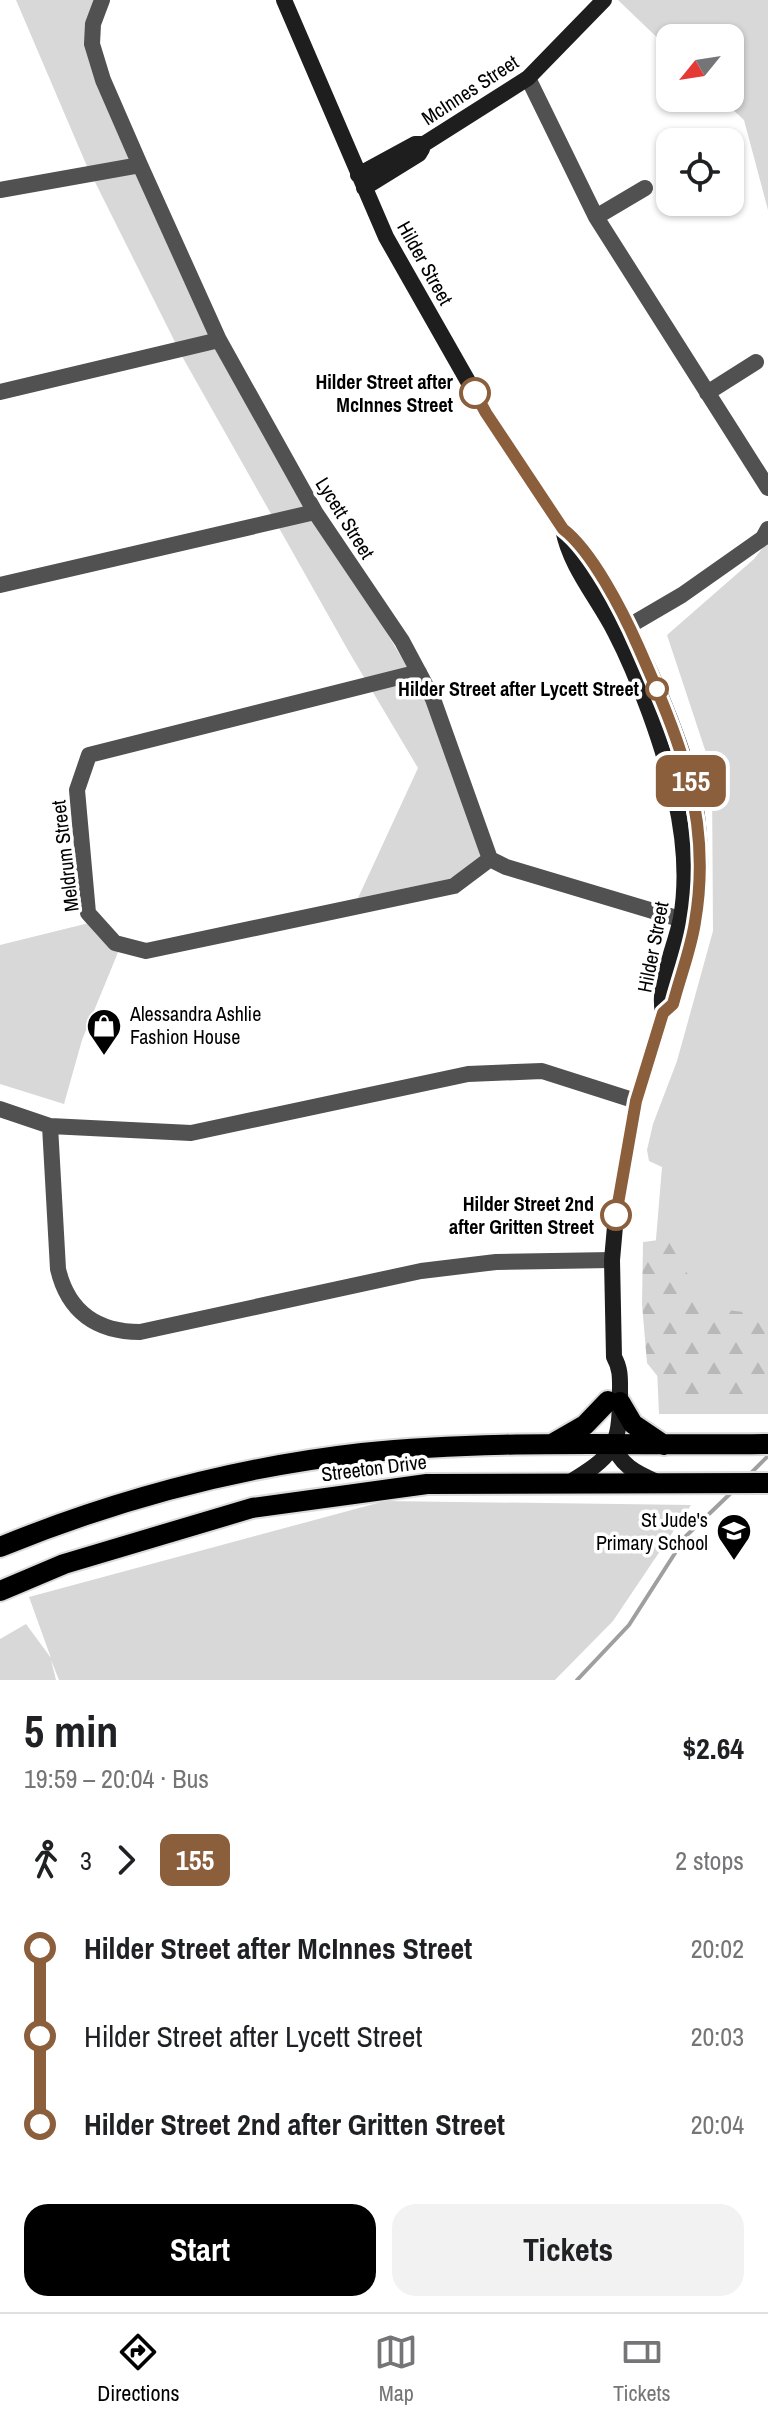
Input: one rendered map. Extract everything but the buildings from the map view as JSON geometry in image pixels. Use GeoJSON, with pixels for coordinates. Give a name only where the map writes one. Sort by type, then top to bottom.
{"type":"FeatureCollection","features":[{"type":"Feature","properties":{"kind":"main road"},"geometry":{"type":"LineString","coordinates":[[549,1446],[585,1425],[614,1402],[633,1424],[664,1445]]}},
{"type":"Feature","properties":{"kind":"main road","name":"Streeton Drive"},"geometry":{"type":"LineString","coordinates":[[0,1547],[56,1524],[220,1476],[361,1453],[467,1446],[768,1444]]}},
{"type":"Feature","properties":{"kind":"main road","name":"Streeton Drive"},"geometry":{"type":"LineString","coordinates":[[0,1591],[64,1564],[252,1508],[427,1484],[762,1483]]}},
{"type":"Feature","properties":{"kind":"street","name":"Lycett Street"},"geometry":{"type":"LineString","coordinates":[[102,0],[93,24],[92,44],[103,80],[219,340],[315,512],[402,641],[419,672],[433,699],[490,859]]}},
{"type":"Feature","properties":{"kind":"street","name":"Hilder Street"},"geometry":{"type":"LineString","coordinates":[[284,0],[386,237],[486,413],[563,529],[579,542],[671,724],[689,773],[697,815],[700,857],[673,1004],[663,1013],[636,1101],[616,1215],[612,1260],[614,1357],[609,1364],[614,1402],[609,1429],[613,1446]]}},
{"type":"Feature","properties":{"kind":"street","name":"McInnes Street"},"geometry":{"type":"LineString","coordinates":[[361,181],[415,144],[424,144],[528,78],[604,0]]}},
{"type":"Feature","properties":{"kind":"street"},"geometry":{"type":"LineString","coordinates":[[528,78],[596,217],[768,488]]}},
{"type":"Feature","properties":{"kind":"street"},"geometry":{"type":"LineString","coordinates":[[0,190],[140,165]]}},
{"type":"Feature","properties":{"kind":"street"},"geometry":{"type":"LineString","coordinates":[[596,217],[645,188]]}},
{"type":"Feature","properties":{"kind":"street"},"geometry":{"type":"LineString","coordinates":[[0,392],[219,340]]}},
{"type":"Feature","properties":{"kind":"street"},"geometry":{"type":"LineString","coordinates":[[707,393],[756,362]]}},
{"type":"Feature","properties":{"kind":"street"},"geometry":{"type":"LineString","coordinates":[[0,585],[315,512]]}},
{"type":"Feature","properties":{"kind":"street"},"geometry":{"type":"LineString","coordinates":[[622,630],[682,595],[763,538],[768,529]]}},
{"type":"Feature","properties":{"kind":"street","name":"Meldrum Street"},"geometry":{"type":"LineString","coordinates":[[419,672],[89,755],[77,790],[88,913],[115,943],[146,951],[454,886],[490,859]]}},
{"type":"Feature","properties":{"kind":"street"},"geometry":{"type":"LineString","coordinates":[[490,859],[521,872],[688,922]]}},
{"type":"Feature","properties":{"kind":"street"},"geometry":{"type":"LineString","coordinates":[[0,1109],[50,1126],[191,1133],[468,1074],[542,1071],[636,1101]]}},
{"type":"Feature","properties":{"kind":"street"},"geometry":{"type":"LineString","coordinates":[[50,1126],[61,1283],[75,1307],[100,1325],[113,1330],[140,1332],[421,1271],[496,1262],[612,1260]]}},
{"type":"Feature","properties":{"kind":"street"},"geometry":{"type":"LineString","coordinates":[[566,1484],[597,1467],[613,1446]]}},
{"type":"Feature","properties":{"kind":"street"},"geometry":{"type":"LineString","coordinates":[[613,1446],[625,1465],[663,1485]]}},
{"type":"Feature","properties":{"kind":"green space"},"geometry":{"type":"Polygon","coordinates":[[[16,0],[97,0],[87,34],[217,346],[423,694],[486,860],[449,879],[358,898],[418,768],[183,358],[86,164],[16,0]]]}},
{"type":"Feature","properties":{"kind":"green space"},"geometry":{"type":"Polygon","coordinates":[[[618,0],[768,0],[768,210],[744,120],[735,112],[744,112],[744,24],[656,24],[656,37],[618,0]]]}},
{"type":"Feature","properties":{"kind":"green space"},"geometry":{"type":"Polygon","coordinates":[[[768,541],[768,1414],[659,1414],[653,1275],[662,1167],[649,1161],[647,1150],[653,1124],[677,1061],[713,931],[712,782],[716,783],[667,635],[754,559],[768,541]]]}},
{"type":"Feature","properties":{"kind":"green space"},"geometry":{"type":"Polygon","coordinates":[[[89,923],[119,950],[82,1040],[64,1104],[0,1084],[0,945],[89,923]]]}},
{"type":"Feature","properties":{"kind":"green space"},"geometry":{"type":"Polygon","coordinates":[[[667,1239],[701,1297],[727,1310],[768,1315],[768,1392],[748,1398],[675,1398],[647,1363],[642,1304],[643,1242],[667,1239]]]}},
{"type":"Feature","properties":{"kind":"green space"},"geometry":{"type":"Polygon","coordinates":[[[385,1501],[691,1505],[613,1621],[555,1680],[59,1680],[51,1660],[56,1680],[0,1680],[0,1639],[26,1624],[51,1658],[29,1597],[385,1501]]]}},
{"type":"Feature","properties":{"kind":"waterway"},"geometry":{"type":"LineString","coordinates":[[747,1477],[768,1456]]}},
{"type":"Feature","properties":{"kind":"waterway"},"geometry":{"type":"LineString","coordinates":[[577,1680],[629,1625],[686,1536],[732,1492]]}},
{"type":"Feature","properties":{"kind":"bus line","name":"155"},"geometry":{"type":"LineString","coordinates":[[475,393],[563,529],[579,542],[629,627],[689,773],[697,815],[700,857],[695,923],[673,1004],[663,1013],[636,1101],[616,1215]]}},
{"type":"Feature","properties":{"kind":"place","name":"Hilder Street after McInnes Street"},"geometry":{"type":"Point","coordinates":[475,393]}},
{"type":"Feature","properties":{"kind":"place","name":"Hilder Street after Lycett Street"},"geometry":{"type":"Point","coordinates":[657,689]}},
{"type":"Feature","properties":{"kind":"place","name":"Alessandra Ashlie Fashion House"},"geometry":{"type":"Point","coordinates":[104,1057]}},
{"type":"Feature","properties":{"kind":"place","name":"Hilder Street 2nd after Gritten Street"},"geometry":{"type":"Point","coordinates":[616,1215]}},
{"type":"Feature","properties":{"kind":"place","name":"St Jude's Primary School"},"geometry":{"type":"Point","coordinates":[734,1562]}}]}
